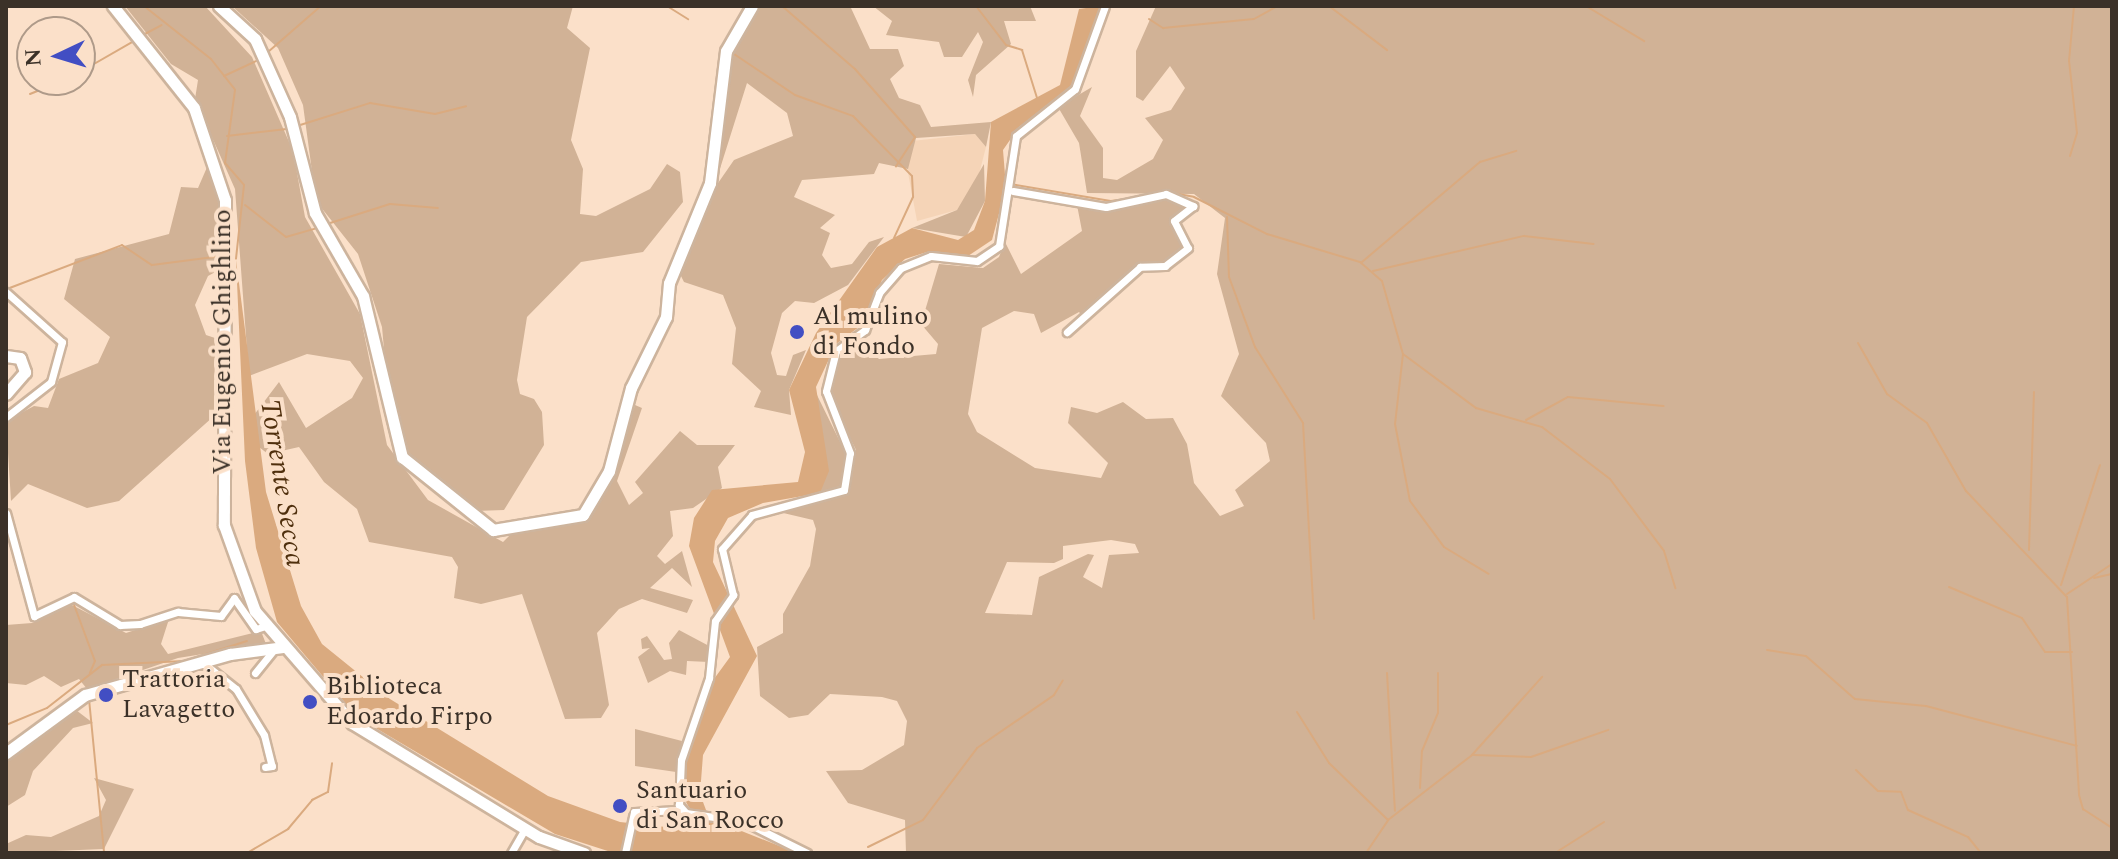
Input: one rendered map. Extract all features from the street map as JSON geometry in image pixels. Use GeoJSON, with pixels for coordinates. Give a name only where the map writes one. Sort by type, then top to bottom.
{"type":"FeatureCollection","features":[{"type":"Feature","properties":{"kind":"main road","name":"Via Eugenio Ghighlino"},"geometry":{"type":"LineString","coordinates":[[113,6],[194,108],[225,200],[224,525],[232,563],[265,626],[279,648],[352,723],[564,851],[583,853]]}},
{"type":"Feature","properties":{"kind":"main road"},"geometry":{"type":"LineString","coordinates":[[219,6],[255,39],[290,117],[312,206],[363,296],[402,457],[493,530],[583,515],[609,471],[631,388],[666,317],[669,283],[710,183],[726,51],[752,6]]}},
{"type":"Feature","properties":{"kind":"main road"},"geometry":{"type":"LineString","coordinates":[[6,356],[20,358],[25,372],[6,394]]}},
{"type":"Feature","properties":{"kind":"main road"},"geometry":{"type":"LineString","coordinates":[[6,753],[85,695],[202,662],[279,648]]}},
{"type":"Feature","properties":{"kind":"street"},"geometry":{"type":"LineString","coordinates":[[684,811],[681,760],[709,678],[715,621],[732,598],[721,558],[735,528],[752,515],[840,493],[848,484],[850,453],[826,391],[840,345],[865,330],[879,293],[901,268],[931,256],[977,261],[993,254],[1013,186],[1016,136],[1075,89],[1105,6]]}},
{"type":"Feature","properties":{"kind":"street"},"geometry":{"type":"LineString","coordinates":[[1013,186],[1106,207],[1166,194],[1193,206],[1174,221],[1188,248],[1165,266],[1140,267],[1067,332]]}},
{"type":"Feature","properties":{"kind":"street"},"geometry":{"type":"LineString","coordinates":[[6,292],[62,342],[51,382],[6,417]]}},
{"type":"Feature","properties":{"kind":"street"},"geometry":{"type":"LineString","coordinates":[[6,513],[29,613],[74,597],[110,621],[221,616],[234,598],[256,629],[265,626]]}},
{"type":"Feature","properties":{"kind":"street"},"geometry":{"type":"LineString","coordinates":[[255,673],[279,648]]}},
{"type":"Feature","properties":{"kind":"street"},"geometry":{"type":"LineString","coordinates":[[202,662],[236,689],[264,735],[272,766],[265,767]]}},
{"type":"Feature","properties":{"kind":"street"},"geometry":{"type":"LineString","coordinates":[[625,853],[634,812],[684,811],[712,813],[807,853]]}},
{"type":"Feature","properties":{"kind":"street"},"geometry":{"type":"LineString","coordinates":[[511,853],[525,829]]}},
{"type":"Feature","properties":{"kind":"shaded area"},"geometry":{"type":"Polygon","coordinates":[[[125,6],[205,6],[252,57],[293,151],[305,217],[360,314],[387,445],[428,500],[503,542],[514,531],[579,523],[610,480],[635,405],[642,408],[617,481],[629,505],[643,493],[635,482],[680,431],[697,445],[735,445],[718,467],[722,488],[693,508],[670,511],[673,536],[657,556],[665,564],[682,551],[692,587],[672,568],[650,588],[693,600],[687,613],[642,599],[619,609],[597,633],[609,705],[601,718],[565,719],[522,594],[481,604],[454,598],[458,567],[452,557],[369,542],[357,509],[324,482],[299,447],[268,454],[259,447],[254,415],[279,382],[306,428],[352,398],[363,378],[350,361],[307,354],[249,376],[235,189],[195,99],[198,80],[171,64],[125,6]]]}},
{"type":"Feature","properties":{"kind":"shaded area"},"geometry":{"type":"Polygon","coordinates":[[[232,6],[573,6],[567,28],[590,48],[571,140],[583,169],[580,214],[596,216],[650,189],[667,164],[680,172],[683,202],[643,252],[581,262],[527,317],[517,380],[520,394],[534,399],[542,412],[544,445],[504,510],[475,511],[409,456],[386,371],[382,327],[358,254],[316,201],[303,105],[278,48],[232,6]]]}},
{"type":"Feature","properties":{"kind":"shaded area"},"geometry":{"type":"Polygon","coordinates":[[[756,6],[851,8],[870,49],[898,49],[904,66],[890,79],[899,98],[920,105],[931,127],[991,122],[986,147],[975,134],[916,138],[908,169],[879,163],[874,174],[802,180],[794,197],[835,215],[820,228],[830,233],[822,255],[831,268],[852,264],[869,242],[884,237],[848,285],[814,303],[795,301],[782,313],[771,353],[777,375],[786,376],[793,355],[806,350],[789,390],[791,415],[754,407],[761,391],[732,364],[736,328],[723,295],[684,282],[679,272],[707,199],[734,160],[793,136],[787,113],[747,83],[718,175],[730,55],[756,6]]]}},
{"type":"Feature","properties":{"kind":"shaded area"},"geometry":{"type":"Polygon","coordinates":[[[873,6],[1030,6],[1036,21],[1004,21],[1011,44],[976,75],[973,97],[968,80],[983,42],[978,32],[962,57],[944,57],[939,42],[886,35],[892,21],[873,6]]]}},
{"type":"Feature","properties":{"kind":"shaded area"},"geometry":{"type":"Polygon","coordinates":[[[1100,6],[1074,87],[1019,127],[1003,150],[1006,187],[992,240],[968,256],[927,252],[905,259],[882,280],[863,324],[836,344],[816,387],[829,471],[820,493],[763,503],[728,518],[715,541],[713,562],[757,656],[703,755],[700,794],[709,818],[797,853],[614,853],[555,834],[357,717],[277,622],[256,548],[245,461],[236,260],[266,492],[301,606],[322,644],[390,699],[548,796],[620,822],[702,831],[686,802],[685,757],[714,679],[730,657],[689,546],[694,518],[712,490],[798,482],[805,452],[789,390],[816,333],[877,247],[912,228],[958,240],[974,230],[985,201],[991,122],[1060,85],[1079,9],[1100,6]]]}},
{"type":"Feature","properties":{"kind":"shaded area"},"geometry":{"type":"Polygon","coordinates":[[[1156,6],[2112,6],[2112,853],[906,853],[905,820],[848,803],[826,771],[862,770],[904,745],[907,721],[897,701],[882,697],[830,694],[808,715],[789,718],[760,696],[757,647],[783,633],[783,614],[810,566],[816,529],[813,520],[779,512],[849,491],[856,450],[835,407],[830,381],[844,345],[860,341],[879,359],[936,354],[938,344],[921,324],[939,264],[983,268],[999,257],[1005,242],[1021,274],[1082,231],[1077,205],[1167,195],[1190,205],[1173,219],[1187,241],[1184,248],[1163,264],[1138,265],[1085,319],[1079,312],[1041,333],[1034,314],[1014,311],[982,328],[968,414],[977,432],[1035,468],[1101,478],[1108,463],[1068,423],[1071,407],[1097,413],[1123,402],[1146,419],[1173,418],[1187,444],[1194,483],[1220,516],[1244,506],[1235,490],[1270,461],[1266,443],[1221,396],[1239,354],[1217,274],[1225,218],[1194,194],[1087,193],[1079,143],[1058,107],[1092,87],[1080,116],[1103,148],[1103,178],[1117,180],[1153,159],[1163,140],[1145,118],[1171,110],[1185,88],[1170,66],[1143,101],[1136,97],[1136,51],[1156,6]],[[1111,540],[1063,546],[1063,559],[1054,563],[1007,562],[985,613],[1032,615],[1039,577],[1088,554],[1094,555],[1083,577],[1102,588],[1109,555],[1139,553],[1135,544],[1111,540]]]}},
{"type":"Feature","properties":{"kind":"shaded area"},"geometry":{"type":"Polygon","coordinates":[[[975,134],[986,147],[976,186],[957,210],[917,221],[906,162],[912,141],[975,134]]]}},
{"type":"Feature","properties":{"kind":"shaded area"},"geometry":{"type":"Polygon","coordinates":[[[984,164],[985,201],[966,237],[912,228],[957,210],[984,164]]]}},
{"type":"Feature","properties":{"kind":"shaded area"},"geometry":{"type":"Polygon","coordinates":[[[208,165],[221,208],[219,270],[208,276],[195,305],[206,335],[215,338],[214,416],[119,501],[87,508],[28,484],[11,501],[6,421],[34,406],[48,408],[59,379],[98,363],[110,337],[64,299],[75,259],[169,234],[181,187],[198,188],[208,165]]]}},
{"type":"Feature","properties":{"kind":"shaded area"},"geometry":{"type":"Polygon","coordinates":[[[816,393],[848,458],[842,488],[808,499],[823,437],[816,393]]]}},
{"type":"Feature","properties":{"kind":"shaded area"},"geometry":{"type":"Polygon","coordinates":[[[70,604],[126,633],[169,619],[161,644],[168,654],[261,631],[266,644],[178,658],[87,689],[79,679],[61,687],[44,676],[26,685],[6,683],[6,625],[32,623],[70,604]]]}},
{"type":"Feature","properties":{"kind":"shaded area"},"geometry":{"type":"Polygon","coordinates":[[[679,630],[711,647],[709,662],[687,661],[686,675],[670,671],[648,683],[638,657],[650,648],[642,649],[641,639],[647,636],[664,660],[672,659],[669,643],[679,630]]]}},
{"type":"Feature","properties":{"kind":"shaded area"},"geometry":{"type":"Polygon","coordinates":[[[72,707],[93,723],[73,728],[33,771],[25,795],[6,807],[6,758],[72,707]]]}},
{"type":"Feature","properties":{"kind":"shaded area"},"geometry":{"type":"Polygon","coordinates":[[[635,729],[682,741],[676,772],[635,766],[635,729]]]}},
{"type":"Feature","properties":{"kind":"shaded area"},"geometry":{"type":"Polygon","coordinates":[[[94,778],[134,789],[104,849],[6,853],[6,844],[26,835],[51,837],[99,816],[106,800],[94,778]]]}},
{"type":"Feature","properties":{"kind":"waterway","name":"Torrente Secca"},"geometry":{"type":"LineString","coordinates":[[144,6],[211,59],[235,90],[225,163],[244,185],[236,259]]}},
{"type":"Feature","properties":{"kind":"waterway"},"geometry":{"type":"LineString","coordinates":[[268,52],[321,6]]}},
{"type":"Feature","properties":{"kind":"waterway"},"geometry":{"type":"LineString","coordinates":[[667,6],[688,19]]}},
{"type":"Feature","properties":{"kind":"waterway"},"geometry":{"type":"LineString","coordinates":[[782,6],[855,69],[915,137],[896,166]]}},
{"type":"Feature","properties":{"kind":"waterway"},"geometry":{"type":"LineString","coordinates":[[976,6],[1006,45],[1022,50],[1037,98]]}},
{"type":"Feature","properties":{"kind":"waterway"},"geometry":{"type":"LineString","coordinates":[[1149,19],[1163,28],[1254,19],[1277,6]]}},
{"type":"Feature","properties":{"kind":"waterway"},"geometry":{"type":"LineString","coordinates":[[1329,6],[1387,50]]}},
{"type":"Feature","properties":{"kind":"waterway"},"geometry":{"type":"LineString","coordinates":[[1586,6],[1644,41]]}},
{"type":"Feature","properties":{"kind":"waterway"},"geometry":{"type":"LineString","coordinates":[[2070,156],[2077,133],[2069,61],[2074,6]]}},
{"type":"Feature","properties":{"kind":"waterway"},"geometry":{"type":"LineString","coordinates":[[143,35],[162,25]]}},
{"type":"Feature","properties":{"kind":"waterway"},"geometry":{"type":"LineString","coordinates":[[96,63],[134,41]]}},
{"type":"Feature","properties":{"kind":"waterway"},"geometry":{"type":"LineString","coordinates":[[734,54],[795,95],[853,116],[912,176],[913,197],[894,238]]}},
{"type":"Feature","properties":{"kind":"waterway"},"geometry":{"type":"LineString","coordinates":[[224,76],[260,59]]}},
{"type":"Feature","properties":{"kind":"waterway"},"geometry":{"type":"LineString","coordinates":[[297,126],[370,103],[435,114],[466,106]]}},
{"type":"Feature","properties":{"kind":"waterway"},"geometry":{"type":"LineString","coordinates":[[227,136],[287,129]]}},
{"type":"Feature","properties":{"kind":"waterway"},"geometry":{"type":"LineString","coordinates":[[1362,262],[1480,162],[1516,151]]}},
{"type":"Feature","properties":{"kind":"waterway"},"geometry":{"type":"LineString","coordinates":[[1010,184],[1111,201],[1133,198]]}},
{"type":"Feature","properties":{"kind":"waterway"},"geometry":{"type":"LineString","coordinates":[[1167,192],[1194,197],[1267,234],[1360,262],[1382,281],[1403,354],[1395,424],[1410,501],[1444,547],[1489,574]]}},
{"type":"Feature","properties":{"kind":"waterway"},"geometry":{"type":"LineString","coordinates":[[327,224],[390,204],[438,208]]}},
{"type":"Feature","properties":{"kind":"waterway"},"geometry":{"type":"LineString","coordinates":[[245,205],[286,237],[318,228]]}},
{"type":"Feature","properties":{"kind":"waterway"},"geometry":{"type":"LineString","coordinates":[[1227,217],[1229,277],[1255,347],[1303,423],[1314,619]]}},
{"type":"Feature","properties":{"kind":"waterway"},"geometry":{"type":"LineString","coordinates":[[1373,271],[1524,236],[1594,244]]}},
{"type":"Feature","properties":{"kind":"waterway"},"geometry":{"type":"LineString","coordinates":[[7,289],[122,245],[152,265],[221,256]]}},
{"type":"Feature","properties":{"kind":"waterway"},"geometry":{"type":"LineString","coordinates":[[1858,343],[1887,394],[1927,423],[1966,491],[2067,597],[2079,795],[2083,809],[2112,828]]}},
{"type":"Feature","properties":{"kind":"waterway"},"geometry":{"type":"LineString","coordinates":[[1403,354],[1476,408],[1542,427],[1610,479],[1664,551],[1675,588]]}},
{"type":"Feature","properties":{"kind":"waterway"},"geometry":{"type":"LineString","coordinates":[[2029,550],[2034,392]]}},
{"type":"Feature","properties":{"kind":"waterway"},"geometry":{"type":"LineString","coordinates":[[1526,420],[1568,397],[1664,406]]}},
{"type":"Feature","properties":{"kind":"waterway"},"geometry":{"type":"LineString","coordinates":[[2061,585],[2100,465]]}},
{"type":"Feature","properties":{"kind":"waterway"},"geometry":{"type":"LineString","coordinates":[[2067,594],[2112,564]]}},
{"type":"Feature","properties":{"kind":"waterway"},"geometry":{"type":"LineString","coordinates":[[2094,578],[2112,574]]}},
{"type":"Feature","properties":{"kind":"waterway"},"geometry":{"type":"LineString","coordinates":[[1949,587],[2022,618],[2045,652],[2072,652]]}},
{"type":"Feature","properties":{"kind":"waterway"},"geometry":{"type":"LineString","coordinates":[[73,602],[95,661],[90,673]]}},
{"type":"Feature","properties":{"kind":"waterway"},"geometry":{"type":"LineString","coordinates":[[6,725],[47,708],[102,665],[184,661],[247,641]]}},
{"type":"Feature","properties":{"kind":"waterway"},"geometry":{"type":"LineString","coordinates":[[1767,650],[1806,656],[1855,699],[1926,706],[2077,746]]}},
{"type":"Feature","properties":{"kind":"waterway"},"geometry":{"type":"LineString","coordinates":[[1387,673],[1395,811]]}},
{"type":"Feature","properties":{"kind":"waterway"},"geometry":{"type":"LineString","coordinates":[[1420,788],[1422,751],[1438,713],[1438,673]]}},
{"type":"Feature","properties":{"kind":"waterway"},"geometry":{"type":"LineString","coordinates":[[1366,853],[1388,820],[1472,755],[1542,677]]}},
{"type":"Feature","properties":{"kind":"waterway"},"geometry":{"type":"LineString","coordinates":[[868,847],[923,820],[977,748],[1054,695],[1063,680]]}},
{"type":"Feature","properties":{"kind":"waterway"},"geometry":{"type":"LineString","coordinates":[[89,699],[104,853]]}},
{"type":"Feature","properties":{"kind":"waterway"},"geometry":{"type":"LineString","coordinates":[[1297,712],[1329,763],[1388,820]]}},
{"type":"Feature","properties":{"kind":"waterway"},"geometry":{"type":"LineString","coordinates":[[1474,755],[1531,757],[1608,730]]}},
{"type":"Feature","properties":{"kind":"waterway"},"geometry":{"type":"LineString","coordinates":[[247,853],[288,829],[312,800],[328,792],[332,763]]}},
{"type":"Feature","properties":{"kind":"waterway"},"geometry":{"type":"LineString","coordinates":[[1856,770],[1878,791],[1901,792],[1908,810],[1968,837],[1981,853]]}},
{"type":"Feature","properties":{"kind":"waterway"},"geometry":{"type":"LineString","coordinates":[[1555,853],[1604,822]]}},
{"type":"Feature","properties":{"kind":"place","name":"Al mulino di Fondo"},"geometry":{"type":"Point","coordinates":[797,332]}},
{"type":"Feature","properties":{"kind":"place","name":"Trattoria Lavagetto"},"geometry":{"type":"Point","coordinates":[106,695]}},
{"type":"Feature","properties":{"kind":"place","name":"Biblioteca Edoardo Firpo"},"geometry":{"type":"Point","coordinates":[310,702]}},
{"type":"Feature","properties":{"kind":"place","name":"Santuario di San Rocco"},"geometry":{"type":"Point","coordinates":[620,806]}}]}
